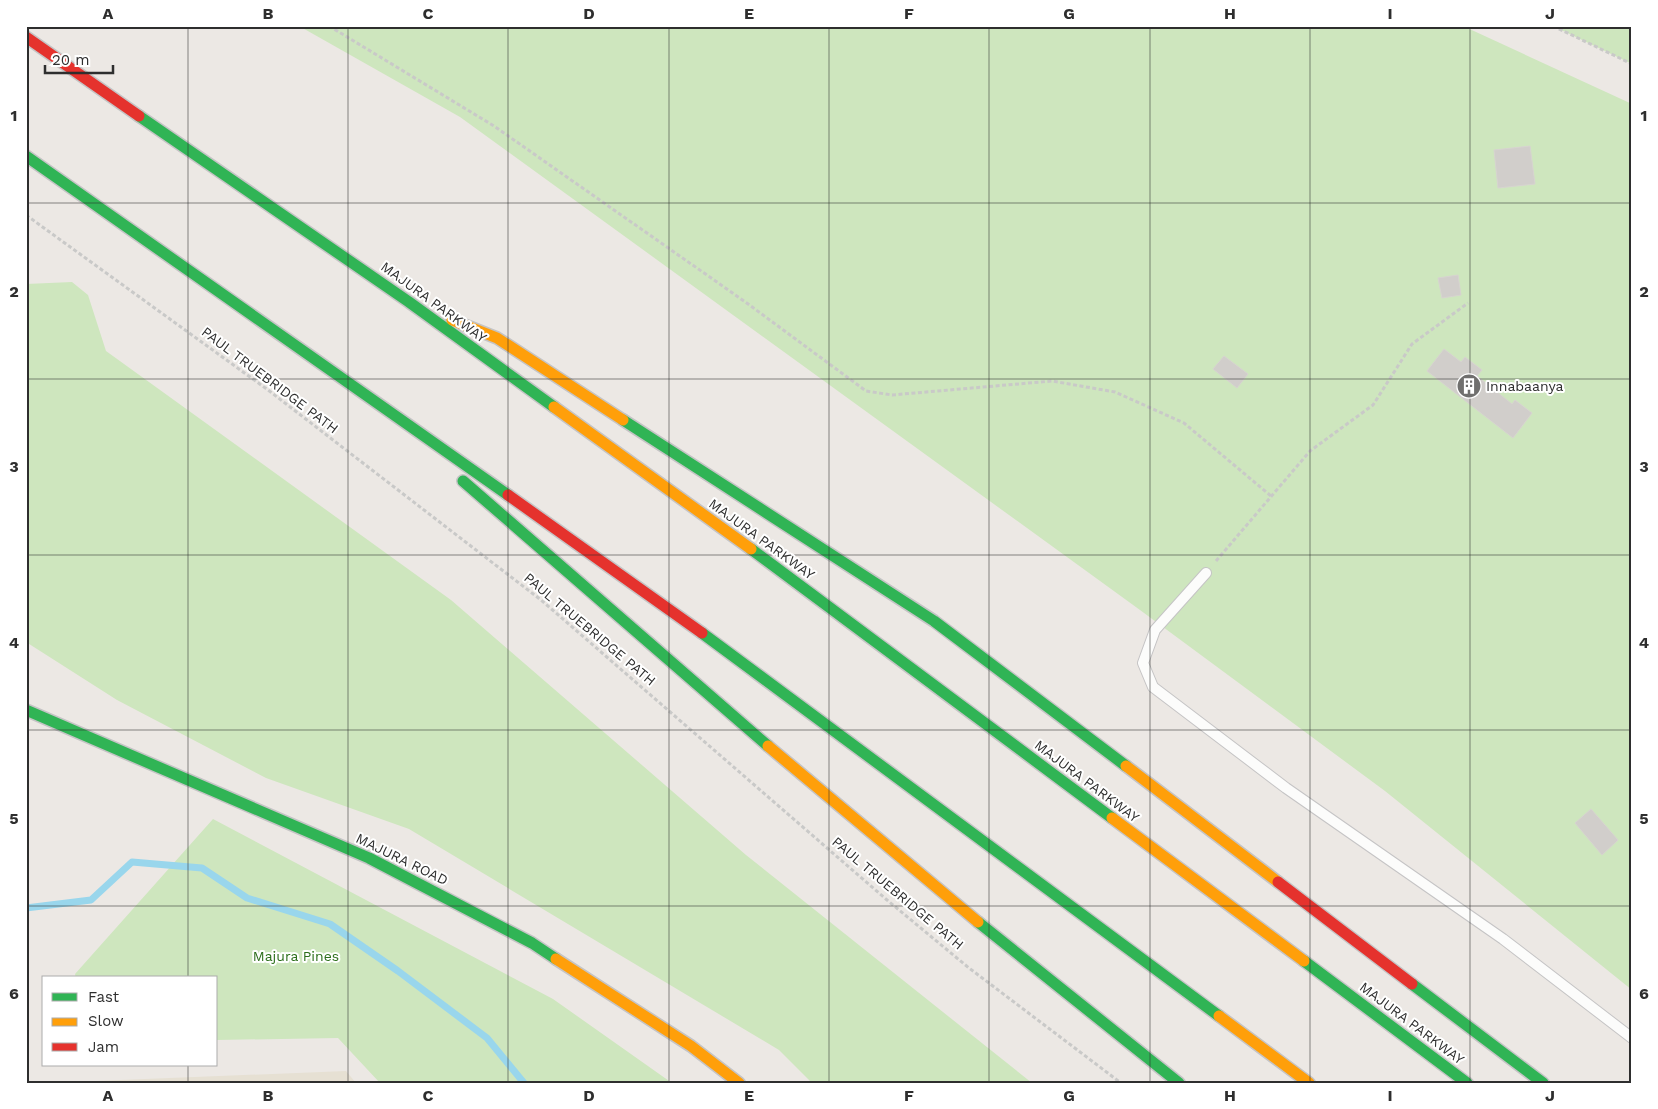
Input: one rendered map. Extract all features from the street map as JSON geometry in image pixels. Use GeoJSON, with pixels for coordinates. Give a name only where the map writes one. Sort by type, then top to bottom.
{"type":"FeatureCollection","features":[{"type":"Feature","properties":{"kind":"main road","name":"MAJURA PARKWAY"},"geometry":{"type":"LineString","coordinates":[[26,37],[410,302],[758,554],[1467,1083]]}},
{"type":"Feature","properties":{"kind":"main road"},"geometry":{"type":"LineString","coordinates":[[26,156],[378,402],[742,661],[1309,1083]]}},
{"type":"Feature","properties":{"kind":"main road"},"geometry":{"type":"LineString","coordinates":[[410,302],[497,338],[934,621],[1543,1083]]}},
{"type":"Feature","properties":{"kind":"main road"},"geometry":{"type":"LineString","coordinates":[[378,402],[516,528],[820,791],[1027,963],[1179,1083]]}},
{"type":"Feature","properties":{"kind":"main road","name":"MAJURA ROAD"},"geometry":{"type":"LineString","coordinates":[[26,710],[369,858],[532,943],[691,1046],[738,1083]]}},
{"type":"Feature","properties":{"kind":"lane"},"geometry":{"type":"LineString","coordinates":[[1206,573],[1155,630],[1143,663],[1153,687],[1286,788],[1503,939],[1632,1038]]}},
{"type":"Feature","properties":{"kind":"path"},"geometry":{"type":"LineString","coordinates":[[329,26],[494,126],[744,302],[866,391],[892,394],[1052,381],[1115,392],[1184,422],[1272,496]]}},
{"type":"Feature","properties":{"kind":"path"},"geometry":{"type":"LineString","coordinates":[[1554,26],[1632,64]]}},
{"type":"Feature","properties":{"kind":"path","name":"PAUL TRUEBRIDGE PATH"},"geometry":{"type":"LineString","coordinates":[[26,215],[268,390],[541,600],[887,900],[969,968],[1121,1083]]}},
{"type":"Feature","properties":{"kind":"path"},"geometry":{"type":"LineString","coordinates":[[1206,573],[1310,451],[1373,406],[1412,344],[1468,303]]}},
{"type":"Feature","properties":{"kind":"shaded area"},"geometry":{"type":"Polygon","coordinates":[[[346,1071],[356,1083],[46,1083],[346,1071]]]}},
{"type":"Feature","properties":{"kind":"green space"},"geometry":{"type":"Polygon","coordinates":[[[299,26],[1463,26],[1632,104],[1632,990],[1385,791],[1140,610],[460,117],[299,26]]]}},
{"type":"Feature","properties":{"kind":"green space"},"geometry":{"type":"Polygon","coordinates":[[[1553,26],[1632,26],[1632,64],[1553,26]]]}},
{"type":"Feature","properties":{"kind":"green space"},"geometry":{"type":"Polygon","coordinates":[[[72,282],[88,295],[106,351],[451,600],[746,855],[1032,1083],[812,1083],[779,1050],[409,829],[266,778],[117,700],[26,642],[26,284],[72,282]]]}},
{"type":"Feature","properties":{"kind":"green space","name":"Majura Pines"},"geometry":{"type":"Polygon","coordinates":[[[213,819],[553,999],[672,1083],[380,1083],[338,1038],[218,1040],[218,976],[76,976],[75,974],[213,819]]]}},
{"type":"Feature","properties":{"kind":"building"},"geometry":{"type":"Polygon","coordinates":[[[1530,146],[1535,184],[1498,188],[1494,150],[1530,146]]]}},
{"type":"Feature","properties":{"kind":"building"},"geometry":{"type":"Polygon","coordinates":[[[1458,275],[1461,295],[1442,298],[1438,278],[1458,275]]]}},
{"type":"Feature","properties":{"kind":"building","name":"Innabaanya"},"geometry":{"type":"Polygon","coordinates":[[[1444,349],[1461,362],[1465,357],[1482,370],[1477,376],[1512,404],[1515,400],[1532,413],[1513,438],[1427,371],[1444,349]]]}},
{"type":"Feature","properties":{"kind":"building"},"geometry":{"type":"Polygon","coordinates":[[[1224,356],[1248,374],[1237,388],[1213,369],[1224,356]]]}},
{"type":"Feature","properties":{"kind":"building"},"geometry":{"type":"Polygon","coordinates":[[[1591,809],[1618,840],[1602,855],[1575,823],[1591,809]]]}},
{"type":"Feature","properties":{"kind":"waterway"},"geometry":{"type":"LineString","coordinates":[[26,908],[91,900],[132,862],[202,868],[247,898],[330,924],[398,971],[487,1038],[524,1083]]}},
{"type":"Feature","properties":{"kind":"traffic: fast"},"geometry":{"type":"LineString","coordinates":[[139,116],[409,302],[554,407]]}},
{"type":"Feature","properties":{"kind":"traffic: fast"},"geometry":{"type":"LineString","coordinates":[[26,156],[508,495]]}},
{"type":"Feature","properties":{"kind":"traffic: fast"},"geometry":{"type":"LineString","coordinates":[[623,420],[934,621],[1126,766]]}},
{"type":"Feature","properties":{"kind":"traffic: fast"},"geometry":{"type":"LineString","coordinates":[[463,481],[768,746]]}},
{"type":"Feature","properties":{"kind":"traffic: fast"},"geometry":{"type":"LineString","coordinates":[[751,549],[1112,818]]}},
{"type":"Feature","properties":{"kind":"traffic: fast"},"geometry":{"type":"LineString","coordinates":[[702,633],[1219,1016]]}},
{"type":"Feature","properties":{"kind":"traffic: fast"},"geometry":{"type":"LineString","coordinates":[[26,710],[369,858],[532,943],[556,959]]}},
{"type":"Feature","properties":{"kind":"traffic: fast"},"geometry":{"type":"LineString","coordinates":[[978,922],[1179,1083]]}},
{"type":"Feature","properties":{"kind":"traffic: fast"},"geometry":{"type":"LineString","coordinates":[[1304,961],[1467,1083]]}},
{"type":"Feature","properties":{"kind":"traffic: fast"},"geometry":{"type":"LineString","coordinates":[[1412,984],[1543,1083]]}},
{"type":"Feature","properties":{"kind":"traffic: slow"},"geometry":{"type":"LineString","coordinates":[[452,320],[497,338],[623,420]]}},
{"type":"Feature","properties":{"kind":"traffic: slow"},"geometry":{"type":"LineString","coordinates":[[554,407],[751,549]]}},
{"type":"Feature","properties":{"kind":"traffic: slow"},"geometry":{"type":"LineString","coordinates":[[768,746],[978,922]]}},
{"type":"Feature","properties":{"kind":"traffic: slow"},"geometry":{"type":"LineString","coordinates":[[1126,766],[1278,882]]}},
{"type":"Feature","properties":{"kind":"traffic: slow"},"geometry":{"type":"LineString","coordinates":[[1112,818],[1304,961]]}},
{"type":"Feature","properties":{"kind":"traffic: slow"},"geometry":{"type":"LineString","coordinates":[[556,959],[691,1046],[739,1083]]}},
{"type":"Feature","properties":{"kind":"traffic: slow"},"geometry":{"type":"LineString","coordinates":[[1219,1016],[1309,1083]]}},
{"type":"Feature","properties":{"kind":"traffic: jam"},"geometry":{"type":"LineString","coordinates":[[26,37],[139,116]]}},
{"type":"Feature","properties":{"kind":"traffic: jam"},"geometry":{"type":"LineString","coordinates":[[508,495],[702,633]]}},
{"type":"Feature","properties":{"kind":"traffic: jam"},"geometry":{"type":"LineString","coordinates":[[1278,882],[1412,984]]}},
{"type":"Feature","properties":{"kind":"place","name":"Innabaanya"},"geometry":{"type":"Point","coordinates":[1469,386]}}]}
